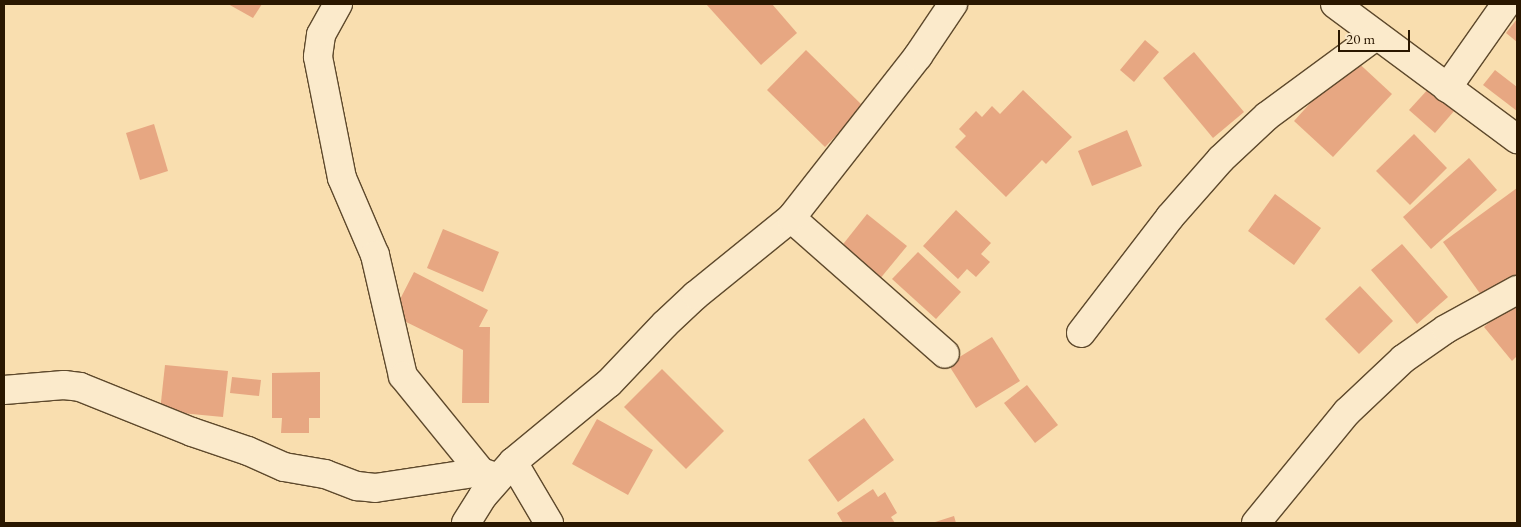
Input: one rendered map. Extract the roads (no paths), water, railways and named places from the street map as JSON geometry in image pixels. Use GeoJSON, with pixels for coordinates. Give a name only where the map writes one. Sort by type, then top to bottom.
{"type":"FeatureCollection","features":[{"type":"Feature","properties":{"kind":"street"},"geometry":{"type":"LineString","coordinates":[[338,4],[321,35],[318,57],[342,178],[375,255],[403,376],[549,523]]}},
{"type":"Feature","properties":{"kind":"street"},"geometry":{"type":"LineString","coordinates":[[466,523],[497,471],[609,383],[665,324],[696,295],[791,218],[918,56],[953,4]]}},
{"type":"Feature","properties":{"kind":"street"},"geometry":{"type":"LineString","coordinates":[[1447,88],[1506,4]]}},
{"type":"Feature","properties":{"kind":"street"},"geometry":{"type":"LineString","coordinates":[[1342,6],[1376,36],[1517,139]]}},
{"type":"Feature","properties":{"kind":"street"},"geometry":{"type":"LineString","coordinates":[[1081,334],[1170,217],[1221,159],[1267,116],[1376,36]]}},
{"type":"Feature","properties":{"kind":"street"},"geometry":{"type":"LineString","coordinates":[[791,218],[946,354]]}},
{"type":"Feature","properties":{"kind":"street"},"geometry":{"type":"LineString","coordinates":[[1256,523],[1347,412],[1403,359],[1446,329],[1517,290]]}},
{"type":"Feature","properties":{"kind":"street"},"geometry":{"type":"LineString","coordinates":[[4,390],[64,385],[80,387],[192,432],[248,450],[284,467],[325,474],[357,486],[375,488],[497,471]]}}]}
